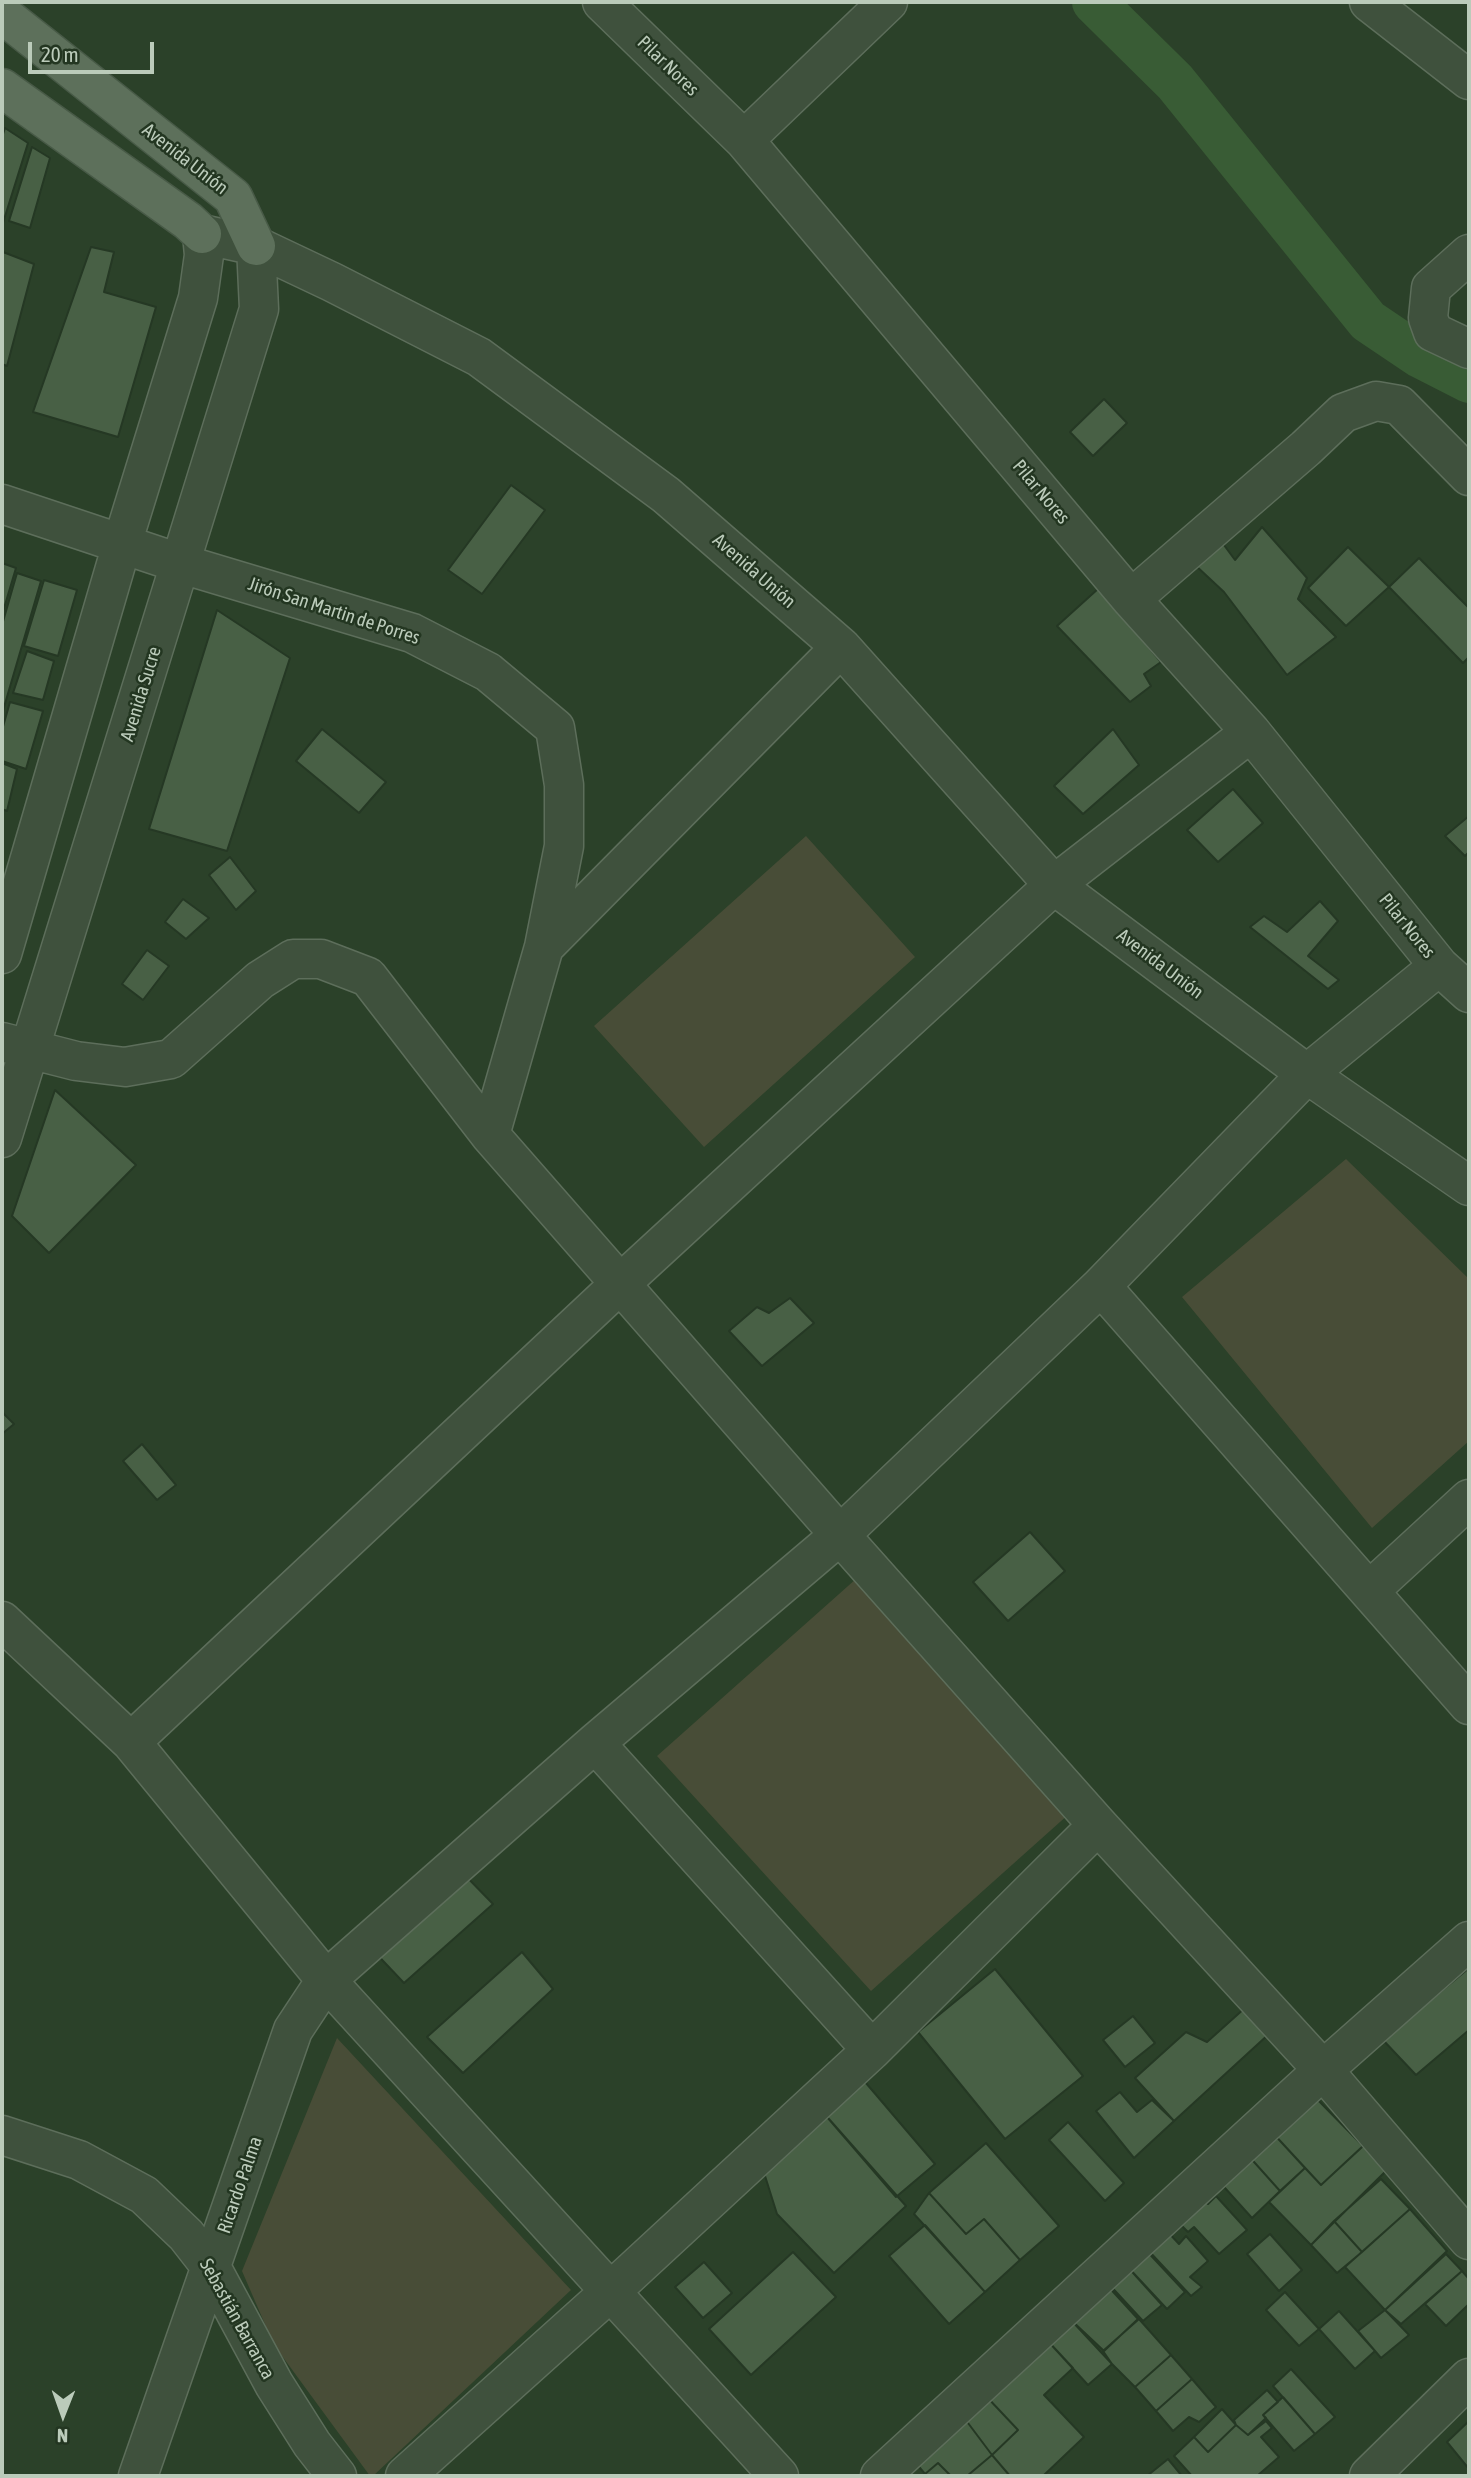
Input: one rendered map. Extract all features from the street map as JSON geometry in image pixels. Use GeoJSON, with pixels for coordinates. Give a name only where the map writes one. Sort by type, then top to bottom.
{"type":"FeatureCollection","features":[{"type":"Feature","properties":{"kind":"main road","name":"Avenida Unión"},"geometry":{"type":"LineString","coordinates":[[2,14],[233,197],[256,246]]}},
{"type":"Feature","properties":{"kind":"main road"},"geometry":{"type":"LineString","coordinates":[[2,88],[188,221],[202,234]]}},
{"type":"Feature","properties":{"kind":"street","name":"Pilar Nores"},"geometry":{"type":"LineString","coordinates":[[602,2],[744,140],[1131,599],[1251,732],[1439,966],[1469,993]]}},
{"type":"Feature","properties":{"kind":"street"},"geometry":{"type":"LineString","coordinates":[[744,140],[888,2]]}},
{"type":"Feature","properties":{"kind":"street"},"geometry":{"type":"LineString","coordinates":[[1369,2],[1469,80]]}},
{"type":"Feature","properties":{"kind":"street"},"geometry":{"type":"LineString","coordinates":[[2,954],[122,544],[198,299],[204,255],[202,234],[256,246]]}},
{"type":"Feature","properties":{"kind":"street","name":"Avenida Sucre"},"geometry":{"type":"LineString","coordinates":[[2,1138],[15,1046],[182,564],[259,309],[256,246]]}},
{"type":"Feature","properties":{"kind":"street","name":"Avenida Unión"},"geometry":{"type":"LineString","coordinates":[[256,246],[479,357],[666,495],[841,647],[1054,885],[1307,1074],[1469,1186]]}},
{"type":"Feature","properties":{"kind":"street"},"geometry":{"type":"LineString","coordinates":[[1469,254],[1431,288],[1428,318],[1433,332],[1469,349]]}},
{"type":"Feature","properties":{"kind":"street"},"geometry":{"type":"LineString","coordinates":[[1131,599],[1306,448],[1342,413],[1376,401],[1399,405],[1469,476]]}},
{"type":"Feature","properties":{"kind":"street","name":"Jirón San Martin de Porres"},"geometry":{"type":"LineString","coordinates":[[2,503],[182,564],[412,633],[488,672],[555,728],[564,785],[564,846],[544,947],[490,1135]]}},
{"type":"Feature","properties":{"kind":"street"},"geometry":{"type":"LineString","coordinates":[[544,947],[841,647]]}},
{"type":"Feature","properties":{"kind":"street"},"geometry":{"type":"LineString","coordinates":[[131,1742],[620,1284],[1054,885],[1251,732]]}},
{"type":"Feature","properties":{"kind":"street"},"geometry":{"type":"LineString","coordinates":[[15,1046],[76,1061],[125,1068],[171,1059],[271,973],[293,959],[321,959],[368,977],[490,1135],[839,1535],[1098,1825],[1323,2070],[1469,2240]]}},
{"type":"Feature","properties":{"kind":"street","name":"Ricardo Palma"},"geometry":{"type":"LineString","coordinates":[[138,2476],[293,2030],[326,1980],[595,1743],[839,1535],[1101,1286],[1307,1074],[1439,966]]}},
{"type":"Feature","properties":{"kind":"street"},"geometry":{"type":"LineString","coordinates":[[1101,1286],[1469,1706]]}},
{"type":"Feature","properties":{"kind":"street"},"geometry":{"type":"LineString","coordinates":[[1369,1591],[1469,1499]]}},
{"type":"Feature","properties":{"kind":"street"},"geometry":{"type":"LineString","coordinates":[[2,1621],[131,1742],[326,1980],[779,2476]]}},
{"type":"Feature","properties":{"kind":"street"},"geometry":{"type":"LineString","coordinates":[[595,1743],[872,2050]]}},
{"type":"Feature","properties":{"kind":"street"},"geometry":{"type":"LineString","coordinates":[[405,2476],[611,2291],[872,2050],[1098,1825]]}},
{"type":"Feature","properties":{"kind":"street"},"geometry":{"type":"LineString","coordinates":[[880,2476],[1323,2070],[1469,1941]]}},
{"type":"Feature","properties":{"kind":"street","name":"Sebastián Barranca"},"geometry":{"type":"LineString","coordinates":[[2,2135],[79,2160],[144,2195],[186,2235],[211,2267],[274,2384],[312,2444],[337,2476]]}},
{"type":"Feature","properties":{"kind":"street"},"geometry":{"type":"LineString","coordinates":[[1369,2476],[1469,2378]]}},
{"type":"Feature","properties":{"kind":"green space"},"geometry":{"type":"Polygon","coordinates":[[[806,836],[915,957],[704,1147],[594,1026],[806,836]]]}},
{"type":"Feature","properties":{"kind":"green space"},"geometry":{"type":"Polygon","coordinates":[[[1346,1159],[1469,1279],[1469,1441],[1372,1528],[1182,1297],[1346,1159]]]}},
{"type":"Feature","properties":{"kind":"green space"},"geometry":{"type":"Polygon","coordinates":[[[866,1570],[1079,1805],[871,1991],[657,1756],[866,1570]]]}},
{"type":"Feature","properties":{"kind":"green space"},"geometry":{"type":"Polygon","coordinates":[[[337,2038],[571,2290],[373,2476],[370,2476],[274,2345],[242,2271],[337,2038]]]}},
{"type":"Feature","properties":{"kind":"building"},"geometry":{"type":"Polygon","coordinates":[[[5,128],[28,143],[2,226],[2,137],[5,128]]]}},
{"type":"Feature","properties":{"kind":"building"},"geometry":{"type":"Polygon","coordinates":[[[32,147],[50,158],[30,228],[9,221],[32,147]]]}},
{"type":"Feature","properties":{"kind":"building"},"geometry":{"type":"Polygon","coordinates":[[[91,247],[114,252],[104,292],[156,307],[118,437],[33,412],[91,247]]]}},
{"type":"Feature","properties":{"kind":"building"},"geometry":{"type":"Polygon","coordinates":[[[3,252],[34,264],[7,366],[2,364],[3,252]]]}},
{"type":"Feature","properties":{"kind":"building"},"geometry":{"type":"Polygon","coordinates":[[[1104,399],[1127,423],[1093,456],[1070,432],[1104,399]]]}},
{"type":"Feature","properties":{"kind":"building"},"geometry":{"type":"Polygon","coordinates":[[[511,485],[545,510],[482,594],[448,570],[511,485]]]}},
{"type":"Feature","properties":{"kind":"building"},"geometry":{"type":"Polygon","coordinates":[[[1262,527],[1307,578],[1298,599],[1336,637],[1287,675],[1224,592],[1194,564],[1221,541],[1235,560],[1262,527]]]}},
{"type":"Feature","properties":{"kind":"building"},"geometry":{"type":"Polygon","coordinates":[[[1348,547],[1389,587],[1346,626],[1308,588],[1348,547]]]}},
{"type":"Feature","properties":{"kind":"building"},"geometry":{"type":"Polygon","coordinates":[[[1419,558],[1469,608],[1469,657],[1463,663],[1389,587],[1419,558]]]}},
{"type":"Feature","properties":{"kind":"building"},"geometry":{"type":"Polygon","coordinates":[[[2,563],[16,568],[2,615],[2,563]]]}},
{"type":"Feature","properties":{"kind":"building"},"geometry":{"type":"Polygon","coordinates":[[[17,573],[41,581],[2,714],[2,625],[17,573]]]}},
{"type":"Feature","properties":{"kind":"building"},"geometry":{"type":"Polygon","coordinates":[[[44,580],[77,590],[58,656],[24,646],[44,580]]]}},
{"type":"Feature","properties":{"kind":"building"},"geometry":{"type":"Polygon","coordinates":[[[1099,588],[1161,662],[1144,674],[1151,686],[1130,702],[1057,626],[1099,588]]]}},
{"type":"Feature","properties":{"kind":"building"},"geometry":{"type":"Polygon","coordinates":[[[217,610],[290,658],[227,851],[149,829],[217,610]]]}},
{"type":"Feature","properties":{"kind":"building"},"geometry":{"type":"Polygon","coordinates":[[[27,651],[54,661],[43,700],[13,693],[27,651]]]}},
{"type":"Feature","properties":{"kind":"building"},"geometry":{"type":"Polygon","coordinates":[[[10,702],[43,711],[26,769],[2,761],[2,730],[10,702]]]}},
{"type":"Feature","properties":{"kind":"building"},"geometry":{"type":"Polygon","coordinates":[[[322,729],[386,782],[359,813],[296,761],[322,729]]]}},
{"type":"Feature","properties":{"kind":"building"},"geometry":{"type":"Polygon","coordinates":[[[1113,729],[1139,765],[1083,814],[1054,786],[1113,729]]]}},
{"type":"Feature","properties":{"kind":"building"},"geometry":{"type":"Polygon","coordinates":[[[2,763],[17,769],[7,811],[2,809],[2,763]]]}},
{"type":"Feature","properties":{"kind":"building"},"geometry":{"type":"Polygon","coordinates":[[[1233,789],[1263,823],[1218,862],[1187,830],[1233,789]]]}},
{"type":"Feature","properties":{"kind":"building"},"geometry":{"type":"Polygon","coordinates":[[[1469,816],[1469,852],[1465,856],[1445,836],[1469,816]]]}},
{"type":"Feature","properties":{"kind":"building"},"geometry":{"type":"Polygon","coordinates":[[[230,857],[256,891],[236,910],[209,875],[230,857]]]}},
{"type":"Feature","properties":{"kind":"building"},"geometry":{"type":"Polygon","coordinates":[[[183,899],[209,918],[186,939],[165,922],[183,899]]]}},
{"type":"Feature","properties":{"kind":"building"},"geometry":{"type":"Polygon","coordinates":[[[1320,901],[1338,921],[1308,956],[1339,980],[1328,989],[1250,927],[1264,916],[1287,932],[1320,901]]]}},
{"type":"Feature","properties":{"kind":"building"},"geometry":{"type":"Polygon","coordinates":[[[147,950],[169,966],[143,1000],[122,984],[147,950]]]}},
{"type":"Feature","properties":{"kind":"building"},"geometry":{"type":"Polygon","coordinates":[[[55,1090],[136,1165],[49,1253],[12,1216],[55,1090]]]}},
{"type":"Feature","properties":{"kind":"building"},"geometry":{"type":"Polygon","coordinates":[[[790,1298],[814,1323],[762,1366],[729,1331],[757,1307],[769,1313],[790,1298]]]}},
{"type":"Feature","properties":{"kind":"building"},"geometry":{"type":"Polygon","coordinates":[[[2,1412],[14,1424],[2,1434],[2,1412]]]}},
{"type":"Feature","properties":{"kind":"building"},"geometry":{"type":"Polygon","coordinates":[[[142,1444],[176,1485],[157,1500],[123,1461],[142,1444]]]}},
{"type":"Feature","properties":{"kind":"building"},"geometry":{"type":"Polygon","coordinates":[[[1030,1532],[1065,1571],[1008,1621],[973,1582],[1030,1532]]]}},
{"type":"Feature","properties":{"kind":"building"},"geometry":{"type":"Polygon","coordinates":[[[458,1868],[493,1904],[404,1983],[368,1945],[458,1868]]]}},
{"type":"Feature","properties":{"kind":"building"},"geometry":{"type":"Polygon","coordinates":[[[522,1952],[553,1989],[463,2073],[427,2037],[522,1952]]]}},
{"type":"Feature","properties":{"kind":"building"},"geometry":{"type":"Polygon","coordinates":[[[1469,1968],[1469,2030],[1416,2075],[1383,2040],[1469,1968]]]}},
{"type":"Feature","properties":{"kind":"building"},"geometry":{"type":"Polygon","coordinates":[[[995,1969],[1083,2076],[1005,2139],[918,2032],[995,1969]]]}},
{"type":"Feature","properties":{"kind":"building"},"geometry":{"type":"Polygon","coordinates":[[[1246,2007],[1270,2033],[1174,2121],[1135,2078],[1186,2032],[1207,2042],[1246,2007]]]}},
{"type":"Feature","properties":{"kind":"building"},"geometry":{"type":"Polygon","coordinates":[[[1133,2016],[1155,2043],[1125,2067],[1103,2040],[1133,2016]]]}},
{"type":"Feature","properties":{"kind":"building"},"geometry":{"type":"Polygon","coordinates":[[[860,2076],[935,2164],[896,2197],[821,2110],[860,2076]]]}},
{"type":"Feature","properties":{"kind":"building"},"geometry":{"type":"Polygon","coordinates":[[[1120,2092],[1137,2112],[1152,2100],[1174,2121],[1134,2158],[1096,2111],[1120,2092]]]}},
{"type":"Feature","properties":{"kind":"building"},"geometry":{"type":"Polygon","coordinates":[[[1312,2094],[1363,2146],[1321,2185],[1271,2131],[1312,2094]]]}},
{"type":"Feature","properties":{"kind":"building"},"geometry":{"type":"Polygon","coordinates":[[[821,2110],[906,2206],[834,2273],[777,2214],[760,2160],[821,2110]]]}},
{"type":"Feature","properties":{"kind":"building"},"geometry":{"type":"Polygon","coordinates":[[[1068,2122],[1124,2183],[1105,2201],[1049,2140],[1068,2122]]]}},
{"type":"Feature","properties":{"kind":"building"},"geometry":{"type":"Polygon","coordinates":[[[1271,2131],[1305,2168],[1280,2191],[1246,2153],[1271,2131]]]}},
{"type":"Feature","properties":{"kind":"building"},"geometry":{"type":"Polygon","coordinates":[[[1374,2136],[1397,2160],[1311,2245],[1269,2202],[1305,2168],[1321,2185],[1374,2136]]]}},
{"type":"Feature","properties":{"kind":"building"},"geometry":{"type":"Polygon","coordinates":[[[986,2143],[1059,2226],[1020,2260],[984,2219],[966,2234],[929,2193],[986,2143]]]}},
{"type":"Feature","properties":{"kind":"building"},"geometry":{"type":"Polygon","coordinates":[[[1246,2153],[1280,2191],[1252,2218],[1216,2178],[1246,2153]]]}},
{"type":"Feature","properties":{"kind":"building"},"geometry":{"type":"Polygon","coordinates":[[[1381,2179],[1410,2209],[1362,2252],[1334,2221],[1381,2179]]]}},
{"type":"Feature","properties":{"kind":"building"},"geometry":{"type":"Polygon","coordinates":[[[929,2193],[966,2234],[984,2219],[1020,2260],[985,2292],[914,2214],[929,2193]]]}},
{"type":"Feature","properties":{"kind":"building"},"geometry":{"type":"Polygon","coordinates":[[[1216,2196],[1247,2230],[1219,2254],[1194,2227],[1188,2232],[1178,2222],[1203,2199],[1208,2204],[1216,2196]]]}},
{"type":"Feature","properties":{"kind":"building"},"geometry":{"type":"Polygon","coordinates":[[[1410,2209],[1447,2251],[1385,2310],[1345,2267],[1410,2209]]]}},
{"type":"Feature","properties":{"kind":"building"},"geometry":{"type":"Polygon","coordinates":[[[1334,2221],[1362,2252],[1337,2273],[1311,2245],[1334,2221]]]}},
{"type":"Feature","properties":{"kind":"building"},"geometry":{"type":"Polygon","coordinates":[[[925,2225],[985,2292],[949,2324],[889,2256],[925,2225]]]}},
{"type":"Feature","properties":{"kind":"building"},"geometry":{"type":"Polygon","coordinates":[[[1167,2231],[1179,2244],[1186,2236],[1208,2261],[1190,2277],[1202,2287],[1191,2296],[1146,2248],[1167,2231]]]}},
{"type":"Feature","properties":{"kind":"building"},"geometry":{"type":"Polygon","coordinates":[[[1270,2234],[1302,2270],[1279,2291],[1247,2254],[1270,2234]]]}},
{"type":"Feature","properties":{"kind":"building"},"geometry":{"type":"Polygon","coordinates":[[[1143,2247],[1185,2292],[1167,2309],[1125,2264],[1143,2247]]]}},
{"type":"Feature","properties":{"kind":"building"},"geometry":{"type":"Polygon","coordinates":[[[793,2252],[836,2297],[751,2375],[709,2329],[793,2252]]]}},
{"type":"Feature","properties":{"kind":"building"},"geometry":{"type":"Polygon","coordinates":[[[1446,2254],[1462,2271],[1401,2324],[1385,2310],[1446,2254]]]}},
{"type":"Feature","properties":{"kind":"building"},"geometry":{"type":"Polygon","coordinates":[[[704,2262],[732,2293],[703,2318],[675,2287],[704,2262]]]}},
{"type":"Feature","properties":{"kind":"building"},"geometry":{"type":"Polygon","coordinates":[[[1125,2264],[1162,2305],[1143,2321],[1105,2280],[1125,2264]]]}},
{"type":"Feature","properties":{"kind":"building"},"geometry":{"type":"Polygon","coordinates":[[[1462,2271],[1469,2279],[1469,2304],[1446,2326],[1425,2304],[1462,2271]]]}},
{"type":"Feature","properties":{"kind":"building"},"geometry":{"type":"Polygon","coordinates":[[[1105,2283],[1138,2319],[1104,2351],[1070,2319],[1105,2283]]]}},
{"type":"Feature","properties":{"kind":"building"},"geometry":{"type":"Polygon","coordinates":[[[1285,2292],[1319,2329],[1299,2346],[1266,2310],[1285,2292]]]}},
{"type":"Feature","properties":{"kind":"building"},"geometry":{"type":"Polygon","coordinates":[[[1385,2310],[1409,2335],[1381,2358],[1358,2331],[1385,2310]]]}},
{"type":"Feature","properties":{"kind":"building"},"geometry":{"type":"Polygon","coordinates":[[[1339,2311],[1375,2351],[1355,2369],[1319,2329],[1339,2311]]]}},
{"type":"Feature","properties":{"kind":"building"},"geometry":{"type":"Polygon","coordinates":[[[1070,2319],[1112,2364],[1088,2385],[1046,2339],[1070,2319]]]}},
{"type":"Feature","properties":{"kind":"building"},"geometry":{"type":"Polygon","coordinates":[[[1139,2319],[1171,2355],[1135,2387],[1103,2351],[1139,2319]]]}},
{"type":"Feature","properties":{"kind":"building"},"geometry":{"type":"Polygon","coordinates":[[[1046,2339],[1073,2368],[1044,2395],[1084,2437],[1043,2476],[1010,2476],[992,2455],[1018,2430],[985,2395],[1046,2339]]]}},
{"type":"Feature","properties":{"kind":"building"},"geometry":{"type":"Polygon","coordinates":[[[1171,2355],[1192,2379],[1156,2411],[1135,2387],[1171,2355]]]}},
{"type":"Feature","properties":{"kind":"building"},"geometry":{"type":"Polygon","coordinates":[[[1291,2369],[1335,2417],[1315,2434],[1273,2386],[1291,2369]]]}},
{"type":"Feature","properties":{"kind":"building"},"geometry":{"type":"Polygon","coordinates":[[[1192,2379],[1216,2407],[1199,2422],[1189,2417],[1173,2431],[1156,2411],[1192,2379]]]}},
{"type":"Feature","properties":{"kind":"building"},"geometry":{"type":"Polygon","coordinates":[[[1267,2390],[1278,2402],[1263,2415],[1266,2418],[1248,2435],[1234,2420],[1267,2390]]]}},
{"type":"Feature","properties":{"kind":"building"},"geometry":{"type":"Polygon","coordinates":[[[985,2395],[1018,2430],[992,2455],[962,2415],[985,2395]]]}},
{"type":"Feature","properties":{"kind":"building"},"geometry":{"type":"Polygon","coordinates":[[[1283,2397],[1315,2434],[1294,2451],[1263,2415],[1283,2397]]]}},
{"type":"Feature","properties":{"kind":"building"},"geometry":{"type":"Polygon","coordinates":[[[1222,2409],[1236,2425],[1208,2452],[1194,2437],[1222,2409]]]}},
{"type":"Feature","properties":{"kind":"building"},"geometry":{"type":"Polygon","coordinates":[[[962,2415],[992,2455],[967,2476],[951,2476],[938,2463],[925,2474],[910,2456],[962,2415]]]}},
{"type":"Feature","properties":{"kind":"building"},"geometry":{"type":"Polygon","coordinates":[[[1266,2421],[1272,2428],[1261,2437],[1279,2457],[1257,2476],[1192,2476],[1174,2456],[1194,2437],[1208,2452],[1236,2425],[1248,2435],[1266,2421]]]}},
{"type":"Feature","properties":{"kind":"building"},"geometry":{"type":"Polygon","coordinates":[[[1469,2421],[1469,2469],[1447,2442],[1469,2421]]]}},
{"type":"Feature","properties":{"kind":"building"},"geometry":{"type":"Polygon","coordinates":[[[992,2455],[1010,2476],[967,2476],[992,2455]]]}},
{"type":"Feature","properties":{"kind":"building"},"geometry":{"type":"Polygon","coordinates":[[[1168,2459],[1182,2476],[1147,2476],[1168,2459]]]}},
{"type":"Feature","properties":{"kind":"building"},"geometry":{"type":"Polygon","coordinates":[[[938,2463],[951,2476],[923,2476],[925,2474],[938,2463]]]}},
{"type":"Feature","properties":{"kind":"waterway"},"geometry":{"type":"LineString","coordinates":[[1094,2],[1175,82],[1368,321],[1420,356],[1469,381]]}}]}
